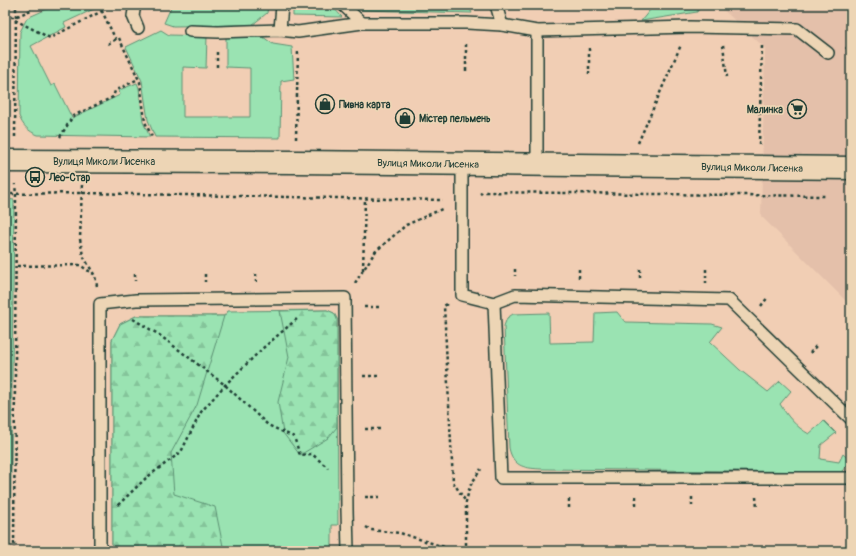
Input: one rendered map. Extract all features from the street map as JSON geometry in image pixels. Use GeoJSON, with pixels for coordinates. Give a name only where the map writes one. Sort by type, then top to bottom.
{"type":"FeatureCollection","features":[{"type":"Feature","properties":{"kind":"street","name":"Вулиця Миколи Лисенка"},"geometry":{"type":"LineString","coordinates":[[9,161],[462,163],[851,168]]}},
{"type":"Feature","properties":{"kind":"lane"},"geometry":{"type":"LineString","coordinates":[[135,5],[133,16],[138,28]]}},
{"type":"Feature","properties":{"kind":"lane"},"geometry":{"type":"LineString","coordinates":[[280,30],[282,5]]}},
{"type":"Feature","properties":{"kind":"lane"},"geometry":{"type":"LineString","coordinates":[[343,5],[362,23]]}},
{"type":"Feature","properties":{"kind":"lane"},"geometry":{"type":"LineString","coordinates":[[496,5],[502,25]]}},
{"type":"Feature","properties":{"kind":"lane"},"geometry":{"type":"LineString","coordinates":[[190,31],[218,32],[280,30],[298,32],[362,23],[466,23],[502,25],[537,31],[690,27],[797,29],[828,53]]}},
{"type":"Feature","properties":{"kind":"lane"},"geometry":{"type":"LineString","coordinates":[[537,31],[537,164]]}},
{"type":"Feature","properties":{"kind":"lane"},"geometry":{"type":"LineString","coordinates":[[462,163],[462,295],[494,303],[515,295],[729,300],[851,419]]}},
{"type":"Feature","properties":{"kind":"lane"},"geometry":{"type":"LineString","coordinates":[[100,551],[100,304],[136,300],[345,298],[348,551]]}},
{"type":"Feature","properties":{"kind":"lane"},"geometry":{"type":"LineString","coordinates":[[494,303],[501,478],[851,478]]}},
{"type":"Feature","properties":{"kind":"path"},"geometry":{"type":"LineString","coordinates":[[14,551],[17,266],[16,195],[9,161],[15,140],[16,5]]}},
{"type":"Feature","properties":{"kind":"path"},"geometry":{"type":"LineString","coordinates":[[99,5],[138,79],[141,87],[145,122],[154,141]]}},
{"type":"Feature","properties":{"kind":"path"},"geometry":{"type":"LineString","coordinates":[[15,19],[31,10]]}},
{"type":"Feature","properties":{"kind":"path"},"geometry":{"type":"LineString","coordinates":[[5,17],[15,19],[50,38],[102,11]]}},
{"type":"Feature","properties":{"kind":"path"},"geometry":{"type":"LineString","coordinates":[[466,23],[466,71]]}},
{"type":"Feature","properties":{"kind":"path"},"geometry":{"type":"LineString","coordinates":[[637,145],[690,27]]}},
{"type":"Feature","properties":{"kind":"path"},"geometry":{"type":"LineString","coordinates":[[721,27],[727,77]]}},
{"type":"Feature","properties":{"kind":"path"},"geometry":{"type":"LineString","coordinates":[[759,147],[763,28]]}},
{"type":"Feature","properties":{"kind":"path"},"geometry":{"type":"LineString","coordinates":[[588,30],[589,74]]}},
{"type":"Feature","properties":{"kind":"path"},"geometry":{"type":"LineString","coordinates":[[296,162],[298,32]]}},
{"type":"Feature","properties":{"kind":"path"},"geometry":{"type":"LineString","coordinates":[[58,139],[73,116],[113,97],[115,91],[138,79]]}},
{"type":"Feature","properties":{"kind":"path"},"geometry":{"type":"LineString","coordinates":[[83,162],[80,239],[83,256],[95,276],[100,304],[133,319],[158,334],[226,385],[268,425],[294,437],[300,455],[312,454],[328,469]]}},
{"type":"Feature","properties":{"kind":"path"},"geometry":{"type":"LineString","coordinates":[[345,298],[375,252],[406,225],[483,192],[825,196]]}},
{"type":"Feature","properties":{"kind":"path"},"geometry":{"type":"LineString","coordinates":[[5,194],[82,193],[462,200]]}},
{"type":"Feature","properties":{"kind":"path"},"geometry":{"type":"LineString","coordinates":[[363,270],[365,199]]}},
{"type":"Feature","properties":{"kind":"path"},"geometry":{"type":"LineString","coordinates":[[17,266],[80,265],[95,276]]}},
{"type":"Feature","properties":{"kind":"path"},"geometry":{"type":"LineString","coordinates":[[462,295],[444,306],[453,482],[466,502]]}},
{"type":"Feature","properties":{"kind":"path"},"geometry":{"type":"LineString","coordinates":[[100,522],[146,478],[181,452],[202,412],[226,385],[273,338],[295,319],[302,316]]}},
{"type":"Feature","properties":{"kind":"path"},"geometry":{"type":"LineString","coordinates":[[466,551],[466,502],[470,486],[489,458],[500,450]]}},
{"type":"Feature","properties":{"kind":"path"},"geometry":{"type":"LineString","coordinates":[[347,510],[371,530],[400,533],[444,547],[446,551]]}},
{"type":"Feature","properties":{"kind":"shaded area"},"geometry":{"type":"Polygon","coordinates":[[[718,5],[851,5],[851,306],[761,216],[765,48],[718,5]]]}},
{"type":"Feature","properties":{"kind":"green space"},"geometry":{"type":"Polygon","coordinates":[[[56,5],[95,5],[96,8],[64,23],[66,27],[31,46],[51,86],[55,84],[72,118],[120,95],[119,90],[137,83],[139,88],[143,122],[150,137],[38,135],[31,132],[22,123],[19,116],[20,32],[27,18],[56,5]]]}},
{"type":"Feature","properties":{"kind":"green space"},"geometry":{"type":"Polygon","coordinates":[[[172,5],[268,5],[267,13],[252,25],[173,26],[164,23],[172,5]]]}},
{"type":"Feature","properties":{"kind":"green space"},"geometry":{"type":"Polygon","coordinates":[[[293,5],[331,5],[342,17],[293,16],[293,5]]]}},
{"type":"Feature","properties":{"kind":"green space"},"geometry":{"type":"Polygon","coordinates":[[[356,5],[468,5],[472,13],[361,10],[356,5]]]}},
{"type":"Feature","properties":{"kind":"green space"},"geometry":{"type":"Polygon","coordinates":[[[654,5],[701,5],[697,12],[641,21],[654,5]]]}},
{"type":"Feature","properties":{"kind":"green space"},"geometry":{"type":"Polygon","coordinates":[[[161,30],[169,35],[207,36],[206,68],[183,67],[183,117],[250,117],[250,68],[226,67],[226,37],[263,37],[273,44],[292,47],[294,79],[281,81],[280,138],[155,137],[148,120],[142,81],[126,47],[161,30]]]}},
{"type":"Feature","properties":{"kind":"green space"},"geometry":{"type":"Polygon","coordinates":[[[5,199],[14,200],[10,547],[5,541],[5,199]]]}},
{"type":"Feature","properties":{"kind":"green space"},"geometry":{"type":"Polygon","coordinates":[[[327,310],[334,313],[337,319],[338,525],[332,525],[332,551],[112,551],[112,340],[120,324],[136,316],[224,316],[228,311],[327,310]]]}},
{"type":"Feature","properties":{"kind":"green space"},"geometry":{"type":"Polygon","coordinates":[[[327,310],[334,313],[337,319],[337,427],[328,438],[300,455],[283,433],[278,402],[289,357],[280,311],[327,310]]]}},
{"type":"Feature","properties":{"kind":"green space"},"geometry":{"type":"Polygon","coordinates":[[[617,312],[625,322],[712,324],[722,327],[710,342],[740,370],[768,392],[780,381],[791,391],[780,404],[796,425],[809,434],[824,421],[836,433],[821,445],[820,459],[839,462],[843,454],[851,461],[841,472],[540,469],[520,465],[513,459],[509,448],[504,326],[507,318],[513,314],[549,313],[550,343],[594,342],[595,313],[617,312]]]}},
{"type":"Feature","properties":{"kind":"green space"},"geometry":{"type":"Polygon","coordinates":[[[136,316],[224,316],[197,405],[171,453],[174,494],[215,507],[224,551],[112,551],[112,340],[120,324],[136,316]]]}},
{"type":"Feature","properties":{"kind":"place","name":"Пивна карта"},"geometry":{"type":"Point","coordinates":[325,104]}},
{"type":"Feature","properties":{"kind":"place","name":"Малинка"},"geometry":{"type":"Point","coordinates":[797,109]}},
{"type":"Feature","properties":{"kind":"place","name":"Містер пельмень"},"geometry":{"type":"Point","coordinates":[405,118]}},
{"type":"Feature","properties":{"kind":"place","name":"Лео-Стар"},"geometry":{"type":"Point","coordinates":[35,177]}}]}
